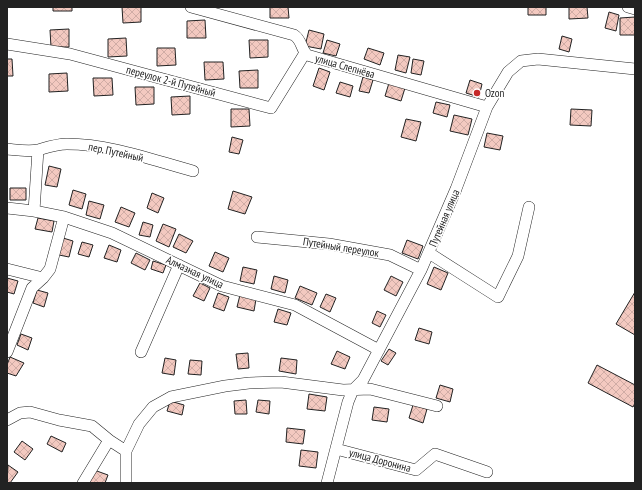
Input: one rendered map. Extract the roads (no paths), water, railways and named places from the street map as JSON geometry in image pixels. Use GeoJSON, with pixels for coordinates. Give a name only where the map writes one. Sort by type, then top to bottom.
{"type":"FeatureCollection","features":[{"type":"Feature","properties":{"kind":"street","name":"улица Слепнёва"},"geometry":{"type":"LineString","coordinates":[[191,7],[294,35],[299,38],[303,50],[307,55],[486,107]]}},
{"type":"Feature","properties":{"kind":"street"},"geometry":{"type":"LineString","coordinates":[[628,7],[635,9]]}},
{"type":"Feature","properties":{"kind":"street","name":"переулок 2-й Путейный"},"geometry":{"type":"LineString","coordinates":[[7,44],[70,54],[271,108],[305,53]]}},
{"type":"Feature","properties":{"kind":"street","name":"Путейная улица"},"geometry":{"type":"LineString","coordinates":[[327,483],[348,402],[353,390],[363,380],[421,270],[456,189],[486,107],[508,72],[520,62],[538,59],[635,69]]}},
{"type":"Feature","properties":{"kind":"street","name":"пер. Путейный"},"geometry":{"type":"LineString","coordinates":[[7,149],[38,150],[48,146],[67,144],[97,146],[126,152],[193,171]]}},
{"type":"Feature","properties":{"kind":"street"},"geometry":{"type":"LineString","coordinates":[[34,211],[38,150]]}},
{"type":"Feature","properties":{"kind":"street"},"geometry":{"type":"LineString","coordinates":[[428,253],[498,297],[518,256],[528,207]]}},
{"type":"Feature","properties":{"kind":"street","name":"Алмазная улица"},"geometry":{"type":"LineString","coordinates":[[7,208],[34,211],[64,217],[112,233],[222,286],[295,305],[379,350]]}},
{"type":"Feature","properties":{"kind":"street"},"geometry":{"type":"LineString","coordinates":[[7,352],[32,288],[50,269],[64,217]]}},
{"type":"Feature","properties":{"kind":"street","name":"Путейный переулок"},"geometry":{"type":"LineString","coordinates":[[258,237],[328,244],[390,255],[421,270]]}},
{"type":"Feature","properties":{"kind":"street"},"geometry":{"type":"LineString","coordinates":[[141,352],[179,265]]}},
{"type":"Feature","properties":{"kind":"street"},"geometry":{"type":"LineString","coordinates":[[7,269],[43,278]]}},
{"type":"Feature","properties":{"kind":"street"},"geometry":{"type":"LineString","coordinates":[[126,483],[126,451],[139,424],[153,407],[171,397],[225,386],[249,383],[282,382],[353,390],[362,388],[370,389],[437,406]]}},
{"type":"Feature","properties":{"kind":"street"},"geometry":{"type":"LineString","coordinates":[[7,420],[20,413],[30,412],[59,420],[92,426],[108,440],[126,451]]}},
{"type":"Feature","properties":{"kind":"street"},"geometry":{"type":"LineString","coordinates":[[83,483],[108,440]]}},
{"type":"Feature","properties":{"kind":"street","name":"улица Доронина"},"geometry":{"type":"LineString","coordinates":[[336,449],[416,470],[435,454],[487,472]]}},
{"type":"Feature","properties":{"kind":"place","name":"Ozon"},"geometry":{"type":"Point","coordinates":[477,93]}}]}
